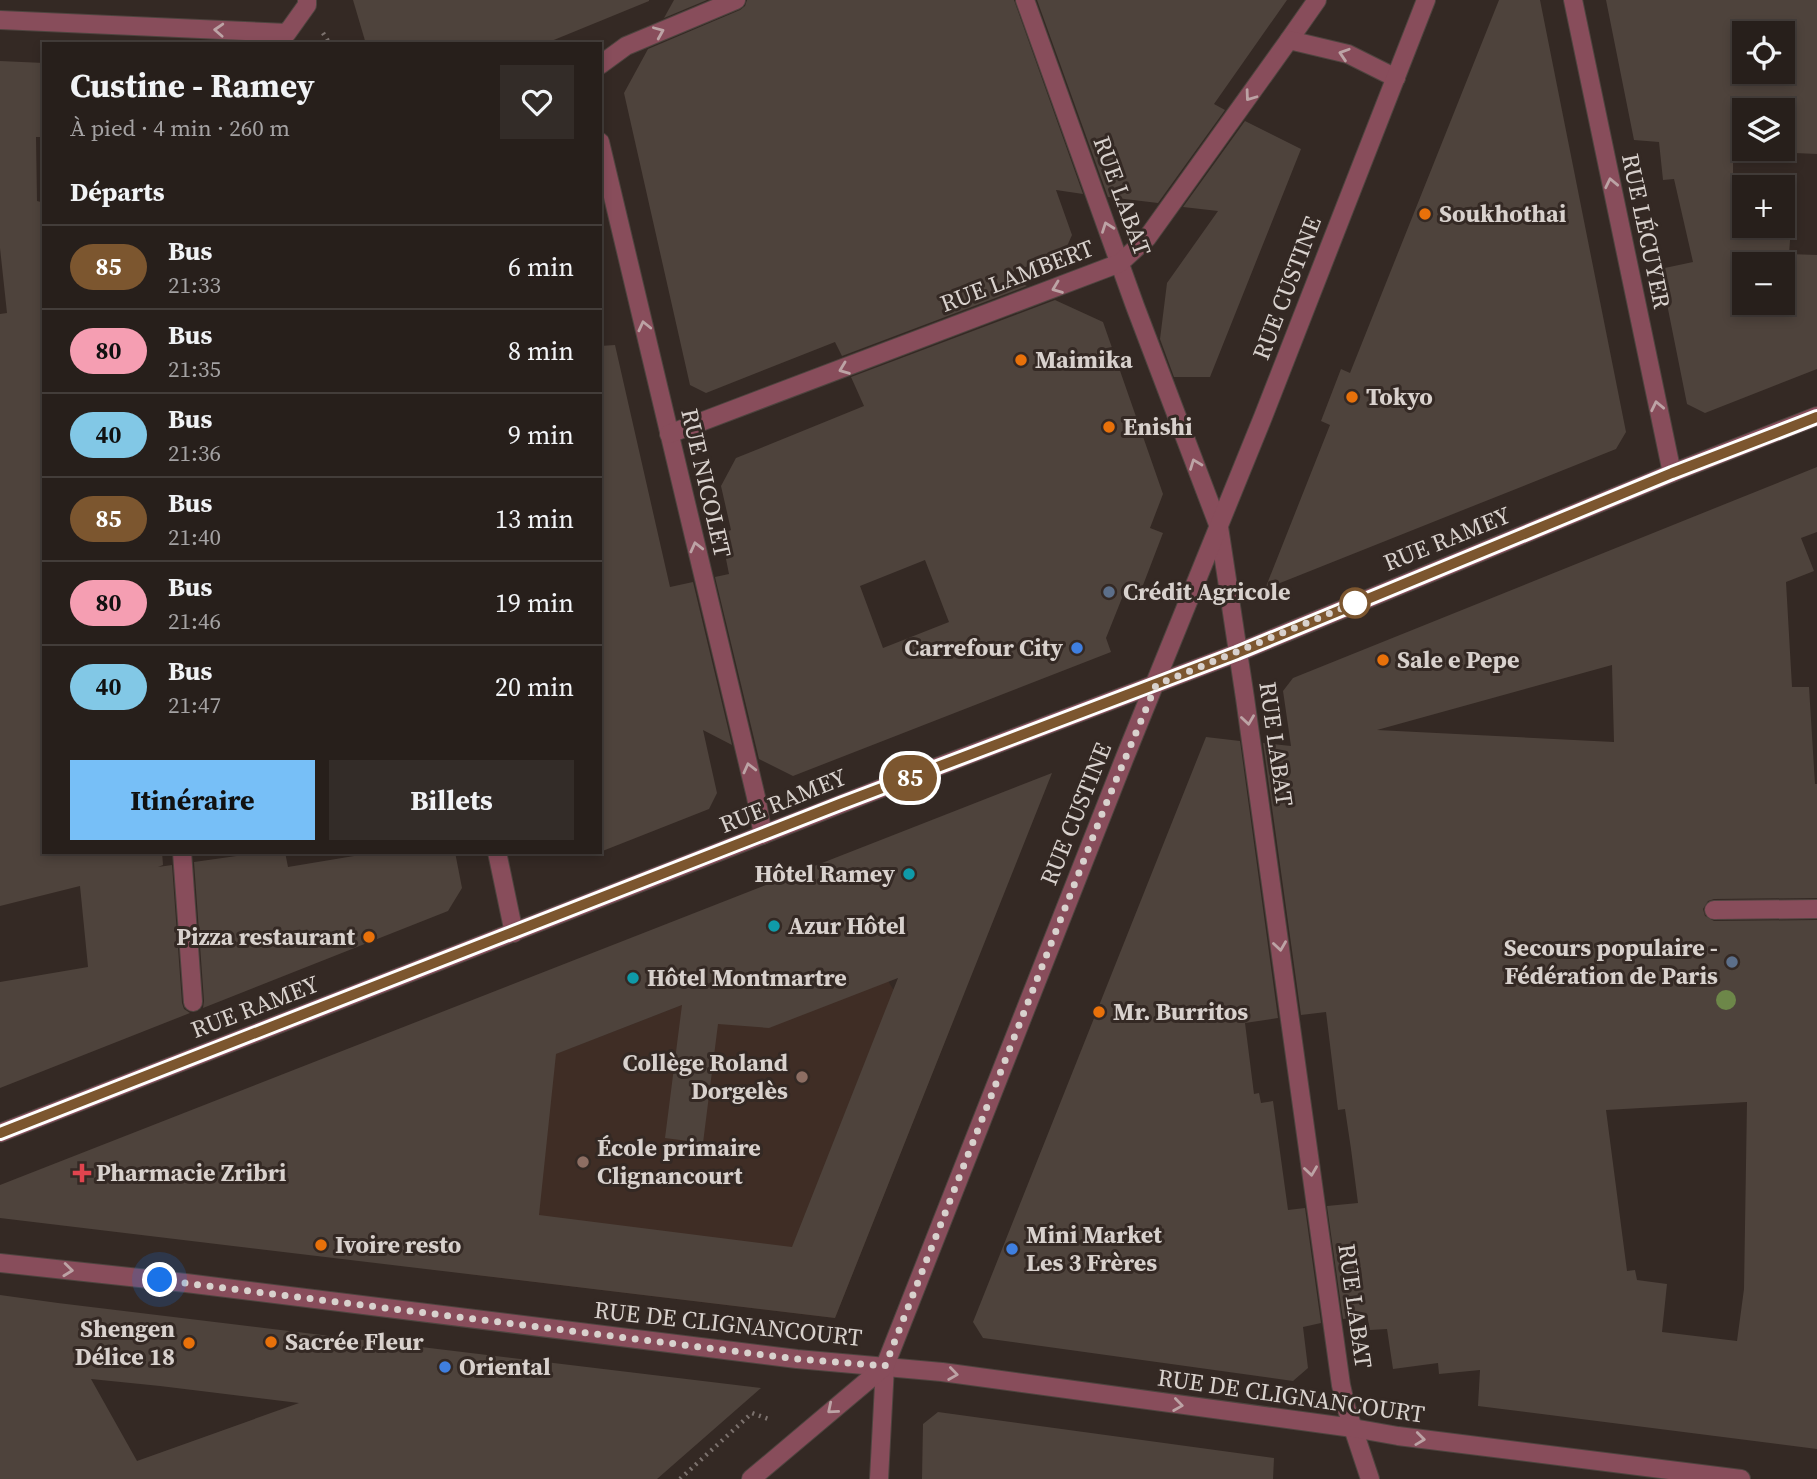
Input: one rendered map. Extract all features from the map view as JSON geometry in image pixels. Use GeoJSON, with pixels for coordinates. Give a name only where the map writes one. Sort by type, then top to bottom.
{"type":"FeatureCollection","features":[{"type":"Feature","properties":{"kind":"street"},"geometry":{"type":"LineString","coordinates":[[0,20],[282,39],[307,5],[307,0]]}},
{"type":"Feature","properties":{"kind":"street"},"geometry":{"type":"LineString","coordinates":[[602,64],[626,46],[736,0]]}},
{"type":"Feature","properties":{"kind":"street","name":"RUE LABAT"},"geometry":{"type":"LineString","coordinates":[[1026,0],[1120,263],[1219,527],[1341,1385],[1370,1479]]}},
{"type":"Feature","properties":{"kind":"street","name":"RUE LAMBERT"},"geometry":{"type":"LineString","coordinates":[[670,434],[1120,263],[1147,239],[1317,0]]}},
{"type":"Feature","properties":{"kind":"street","name":"RUE CUSTINE"},"geometry":{"type":"LineString","coordinates":[[751,1479],[885,1366],[1426,0]]}},
{"type":"Feature","properties":{"kind":"street","name":"RUE LÉCUYER"},"geometry":{"type":"LineString","coordinates":[[1573,0],[1672,473]]}},
{"type":"Feature","properties":{"kind":"street"},"geometry":{"type":"LineString","coordinates":[[1289,40],[1348,54],[1396,78]]}},
{"type":"Feature","properties":{"kind":"street","name":"RUE NICOLET"},"geometry":{"type":"LineString","coordinates":[[602,150],[763,835]]}},
{"type":"Feature","properties":{"kind":"street","name":"RUE RAMEY"},"geometry":{"type":"LineString","coordinates":[[0,1133],[763,835],[1156,685],[1817,416]]}},
{"type":"Feature","properties":{"kind":"street"},"geometry":{"type":"LineString","coordinates":[[182,854],[193,1002]]}},
{"type":"Feature","properties":{"kind":"street"},"geometry":{"type":"LineString","coordinates":[[497,854],[514,933]]}},
{"type":"Feature","properties":{"kind":"street"},"geometry":{"type":"LineString","coordinates":[[1714,910],[1817,909]]}},
{"type":"Feature","properties":{"kind":"street","name":"RUE DE CLIGNANCOURT"},"geometry":{"type":"LineString","coordinates":[[0,1263],[186,1283],[797,1359],[885,1366],[1398,1436],[1741,1479]]}},
{"type":"Feature","properties":{"kind":"street"},"geometry":{"type":"LineString","coordinates":[[878,1479],[885,1366]]}},
{"type":"Feature","properties":{"kind":"path"},"geometry":{"type":"LineString","coordinates":[[680,1479],[752,1413],[771,1420]]}},
{"type":"Feature","properties":{"kind":"shaded area"},"geometry":{"type":"Polygon","coordinates":[[[860,936],[893,989],[955,1016],[835,1318],[468,1274],[475,1209],[465,1089],[860,936]]]}},
{"type":"Feature","properties":{"kind":"building"},"geometry":{"type":"Polygon","coordinates":[[[353,0],[649,0],[549,42],[365,42],[353,0]]]}},
{"type":"Feature","properties":{"kind":"building"},"geometry":{"type":"Polygon","coordinates":[[[674,0],[707,0],[664,18],[674,0]]]}},
{"type":"Feature","properties":{"kind":"building"},"geometry":{"type":"Polygon","coordinates":[[[747,0],[1014,0],[1083,194],[1056,190],[1072,235],[1064,253],[1004,275],[1027,286],[842,356],[835,342],[706,393],[690,385],[624,93],[648,49],[740,10],[747,0]]]}},
{"type":"Feature","properties":{"kind":"building"},"geometry":{"type":"Polygon","coordinates":[[[1037,0],[1287,0],[1214,104],[1225,110],[1158,203],[1108,197],[1037,0]]]}},
{"type":"Feature","properties":{"kind":"building"},"geometry":{"type":"Polygon","coordinates":[[[1499,0],[1540,0],[1626,432],[1616,449],[1265,589],[1330,425],[1321,421],[1341,369],[1350,373],[1499,0]]]}},
{"type":"Feature","properties":{"kind":"building"},"geometry":{"type":"Polygon","coordinates":[[[1606,0],[1817,0],[1817,154],[1795,153],[1795,98],[1732,98],[1732,238],[1790,238],[1789,252],[1732,252],[1732,315],[1795,315],[1795,254],[1817,255],[1817,369],[1705,413],[1687,404],[1660,269],[1693,262],[1674,179],[1663,180],[1659,142],[1634,140],[1606,0]]]}},
{"type":"Feature","properties":{"kind":"building"},"geometry":{"type":"Polygon","coordinates":[[[0,61],[42,63],[42,137],[36,137],[42,264],[42,854],[162,854],[163,865],[158,867],[172,865],[182,1003],[184,1009],[190,1013],[0,1088],[0,982],[88,967],[80,886],[0,906],[0,314],[7,313],[0,248],[0,61]]]}},
{"type":"Feature","properties":{"kind":"building"},"geometry":{"type":"Polygon","coordinates":[[[1245,121],[1301,149],[1210,377],[1174,377],[1160,339],[1167,283],[1218,211],[1183,207],[1245,121]]]}},
{"type":"Feature","properties":{"kind":"building"},"geometry":{"type":"Polygon","coordinates":[[[1055,300],[1103,322],[1163,494],[1150,528],[1163,533],[1140,593],[1126,588],[1106,638],[1111,652],[793,776],[759,759],[715,577],[729,574],[721,534],[731,530],[721,486],[736,458],[864,406],[851,377],[1055,300]],[[925,560],[860,586],[883,648],[949,622],[925,560]]]}},
{"type":"Feature","properties":{"kind":"building"},"geometry":{"type":"Polygon","coordinates":[[[615,345],[670,587],[693,582],[732,745],[703,730],[717,793],[709,809],[602,851],[602,346],[615,345]]]}},
{"type":"Feature","properties":{"kind":"building"},"geometry":{"type":"Polygon","coordinates":[[[1817,467],[1817,532],[1801,538],[1814,571],[1786,582],[1792,687],[1809,687],[1817,784],[1817,898],[1714,899],[1708,901],[1703,909],[1705,916],[1714,921],[1817,920],[1817,1449],[1478,1406],[1480,1370],[1439,1374],[1438,1363],[1393,1369],[1387,1329],[1370,1330],[1367,1315],[1343,1319],[1327,1206],[1358,1203],[1351,1149],[1345,1109],[1338,1110],[1326,1012],[1301,1015],[1263,743],[1291,746],[1283,691],[1293,678],[1817,467]],[[1612,665],[1377,730],[1614,742],[1612,665]],[[1747,1102],[1606,1110],[1627,1271],[1635,1270],[1637,1280],[1667,1284],[1662,1332],[1737,1341],[1744,1289],[1747,1102]]]}},
{"type":"Feature","properties":{"kind":"building"},"geometry":{"type":"Polygon","coordinates":[[[1206,737],[1240,741],[1278,1018],[1245,1023],[1254,1094],[1259,1093],[1261,1103],[1273,1101],[1288,1210],[1305,1208],[1321,1323],[1303,1327],[1308,1368],[1293,1381],[983,1338],[973,1322],[1206,737]]]}},
{"type":"Feature","properties":{"kind":"building"},"geometry":{"type":"Polygon","coordinates":[[[1052,773],[835,1318],[0,1218],[0,1185],[1052,773]],[[898,978],[769,1028],[718,1024],[703,1143],[665,1138],[682,1005],[556,1054],[539,1215],[792,1247],[898,978]]]}},
{"type":"Feature","properties":{"kind":"building"},"geometry":{"type":"Polygon","coordinates":[[[251,854],[285,854],[288,867],[366,854],[455,854],[462,888],[448,911],[203,1008],[194,862],[251,854]]]}},
{"type":"Feature","properties":{"kind":"building"},"geometry":{"type":"Polygon","coordinates":[[[0,1295],[761,1388],[657,1479],[0,1479],[0,1295]],[[91,1379],[137,1461],[299,1403],[91,1379]]]}},
{"type":"Feature","properties":{"kind":"building"},"geometry":{"type":"Polygon","coordinates":[[[938,1412],[1274,1458],[1273,1479],[922,1479],[923,1424],[938,1412]]]}},
{"type":"Feature","properties":{"kind":"bus line","name":"85"},"geometry":{"type":"LineString","coordinates":[[0,1133],[840,804],[1237,653],[1672,473],[1817,417]]}},
{"type":"Feature","properties":{"kind":"place","name":"Soukhothai"},"geometry":{"type":"Point","coordinates":[1425,214]}},
{"type":"Feature","properties":{"kind":"place","name":"Maimika"},"geometry":{"type":"Point","coordinates":[1021,360]}},
{"type":"Feature","properties":{"kind":"place","name":"Tokyo"},"geometry":{"type":"Point","coordinates":[1352,397]}},
{"type":"Feature","properties":{"kind":"place","name":"Enishi"},"geometry":{"type":"Point","coordinates":[1109,427]}},
{"type":"Feature","properties":{"kind":"place","name":"Crédit Agricole"},"geometry":{"type":"Point","coordinates":[1109,592]}},
{"type":"Feature","properties":{"kind":"place","name":"Carrefour City"},"geometry":{"type":"Point","coordinates":[1077,648]}},
{"type":"Feature","properties":{"kind":"place","name":"Sale e Pepe"},"geometry":{"type":"Point","coordinates":[1383,660]}},
{"type":"Feature","properties":{"kind":"place","name":"Hôtel Ramey"},"geometry":{"type":"Point","coordinates":[909,874]}},
{"type":"Feature","properties":{"kind":"place","name":"Azur Hôtel"},"geometry":{"type":"Point","coordinates":[774,926]}},
{"type":"Feature","properties":{"kind":"place","name":"Pizza restaurant"},"geometry":{"type":"Point","coordinates":[369,937]}},
{"type":"Feature","properties":{"kind":"place","name":"Secours populaire - Fédération de Paris"},"geometry":{"type":"Point","coordinates":[1732,962]}},
{"type":"Feature","properties":{"kind":"place","name":"Hôtel Montmartre"},"geometry":{"type":"Point","coordinates":[633,978]}},
{"type":"Feature","properties":{"kind":"place","name":"Mr. Burritos"},"geometry":{"type":"Point","coordinates":[1099,1012]}},
{"type":"Feature","properties":{"kind":"place","name":"Collège Roland Dorgelès"},"geometry":{"type":"Point","coordinates":[802,1077]}},
{"type":"Feature","properties":{"kind":"place","name":"École primaire Clignancourt"},"geometry":{"type":"Point","coordinates":[583,1162]}},
{"type":"Feature","properties":{"kind":"place","name":"Pharmacie Zribri"},"geometry":{"type":"Point","coordinates":[82,1173]}},
{"type":"Feature","properties":{"kind":"place","name":"Ivoire resto"},"geometry":{"type":"Point","coordinates":[321,1245]}},
{"type":"Feature","properties":{"kind":"place","name":"Mini Market Les 3 Frères"},"geometry":{"type":"Point","coordinates":[1012,1249]}},
{"type":"Feature","properties":{"kind":"place","name":"Sacrée Fleur"},"geometry":{"type":"Point","coordinates":[271,1342]}},
{"type":"Feature","properties":{"kind":"place","name":"Shengen Délice 18"},"geometry":{"type":"Point","coordinates":[189,1343]}},
{"type":"Feature","properties":{"kind":"place","name":"Oriental"},"geometry":{"type":"Point","coordinates":[445,1367]}},
{"type":"Feature","properties":{"kind":"route"},"geometry":{"type":"LineString","coordinates":[[160,1280],[797,1359],[885,1366],[1104,809],[1156,685],[1355,603]]}}]}
